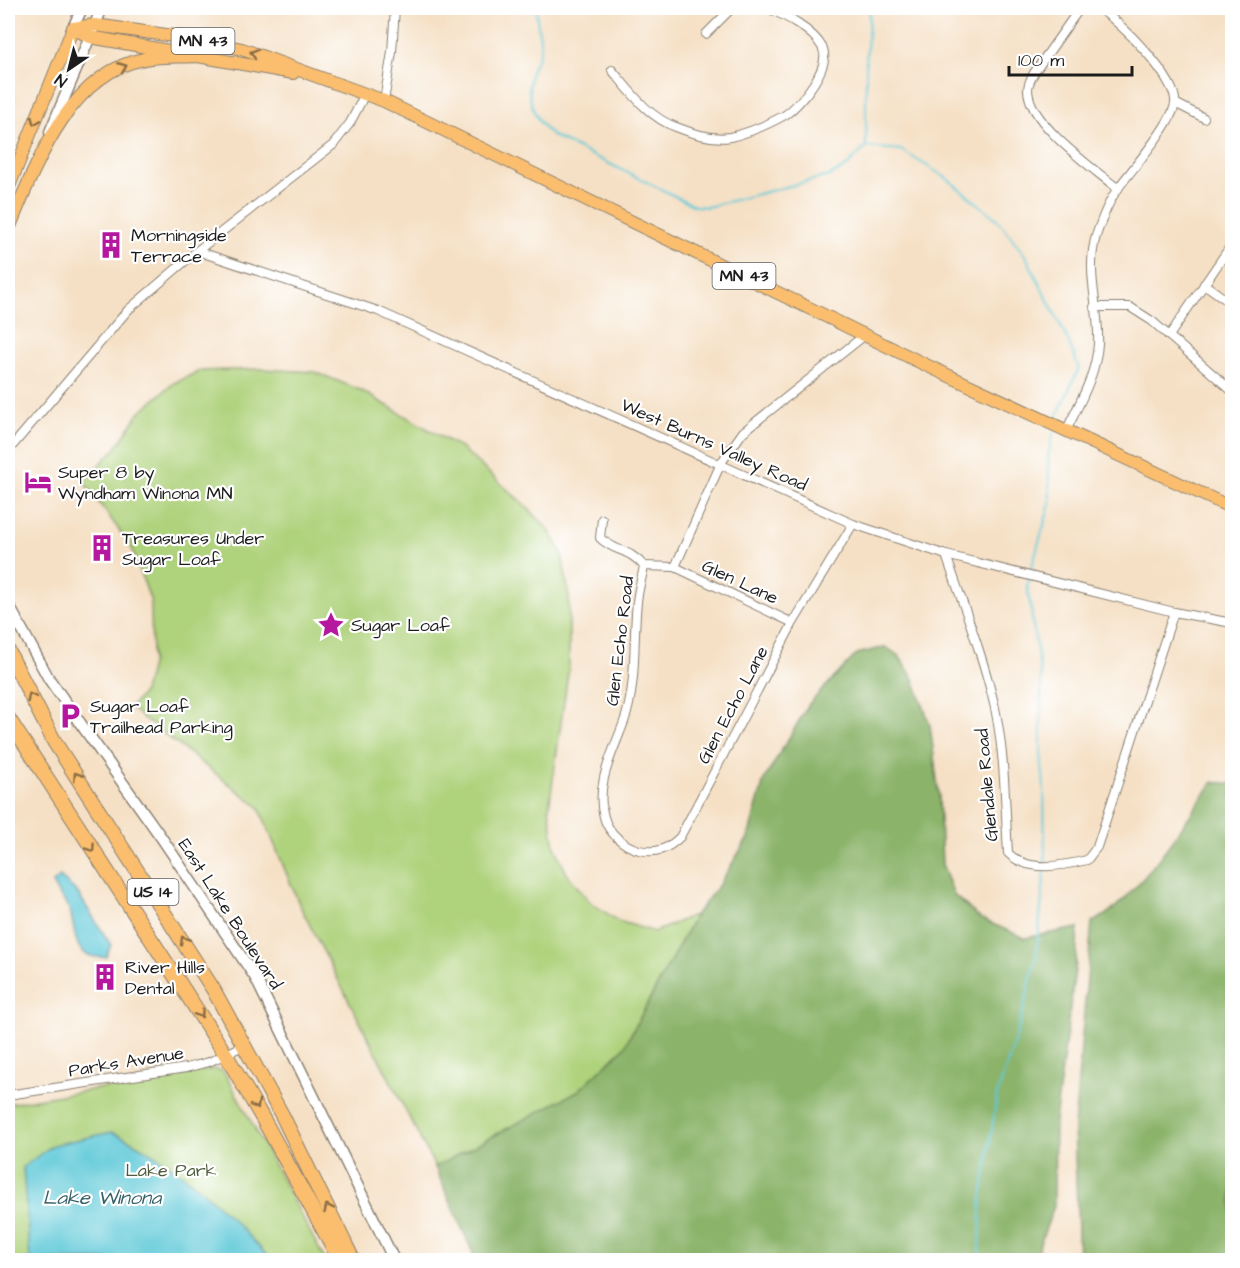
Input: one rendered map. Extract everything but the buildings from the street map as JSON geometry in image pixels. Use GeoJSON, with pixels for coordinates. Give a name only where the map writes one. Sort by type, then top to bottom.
{"type":"FeatureCollection","features":[{"type":"Feature","properties":{"kind":"highway","name":"US 14"},"geometry":{"type":"LineString","coordinates":[[8,651],[56,743],[182,936],[245,1045],[353,1260]]}},
{"type":"Feature","properties":{"kind":"highway","name":"US 14"},"geometry":{"type":"LineString","coordinates":[[11,724],[226,1055],[273,1135],[340,1260]]}},
{"type":"Feature","properties":{"kind":"main road","name":"MN 43"},"geometry":{"type":"LineString","coordinates":[[73,28],[195,39],[242,49],[330,79],[384,101],[865,335],[1233,508]]}},
{"type":"Feature","properties":{"kind":"main road"},"geometry":{"type":"LineString","coordinates":[[8,189],[73,28]]}},
{"type":"Feature","properties":{"kind":"main road","name":"MN 43"},"geometry":{"type":"LineString","coordinates":[[93,31],[199,56],[330,79]]}},
{"type":"Feature","properties":{"kind":"main road","name":"MN 43"},"geometry":{"type":"LineString","coordinates":[[8,231],[11,211],[41,153],[85,90],[110,72],[143,59],[199,56]]}},
{"type":"Feature","properties":{"kind":"street"},"geometry":{"type":"LineString","coordinates":[[73,28],[82,8]]}},
{"type":"Feature","properties":{"kind":"street"},"geometry":{"type":"LineString","coordinates":[[41,153],[102,8]]}},
{"type":"Feature","properties":{"kind":"street"},"geometry":{"type":"LineString","coordinates":[[384,101],[392,52],[395,8]]}},
{"type":"Feature","properties":{"kind":"street"},"geometry":{"type":"LineString","coordinates":[[706,34],[732,8]]}},
{"type":"Feature","properties":{"kind":"street"},"geometry":{"type":"LineString","coordinates":[[612,70],[648,110],[674,127],[702,135],[727,138],[758,129],[787,113],[814,85],[824,66],[824,49],[814,36],[767,8]]}},
{"type":"Feature","properties":{"kind":"street"},"geometry":{"type":"LineString","coordinates":[[1080,8],[1034,73],[1028,84],[1028,93],[1040,118],[1118,189]]}},
{"type":"Feature","properties":{"kind":"street"},"geometry":{"type":"LineString","coordinates":[[1067,429],[1094,370],[1098,343],[1094,307],[1093,250],[1096,235],[1118,189],[1165,123],[1175,103],[1172,90],[1148,52],[1098,8]]}},
{"type":"Feature","properties":{"kind":"street"},"geometry":{"type":"LineString","coordinates":[[8,451],[128,310],[197,251],[333,145],[350,123],[365,94]]}},
{"type":"Feature","properties":{"kind":"street"},"geometry":{"type":"LineString","coordinates":[[1175,103],[1204,118]]}},
{"type":"Feature","properties":{"kind":"street"},"geometry":{"type":"LineString","coordinates":[[1169,336],[1233,244]]}},
{"type":"Feature","properties":{"kind":"street","name":"West Burns Valley Road"},"geometry":{"type":"LineString","coordinates":[[197,251],[378,311],[853,524],[946,555],[1174,612],[1233,624]]}},
{"type":"Feature","properties":{"kind":"street"},"geometry":{"type":"LineString","coordinates":[[1204,284],[1233,304]]}},
{"type":"Feature","properties":{"kind":"street"},"geometry":{"type":"LineString","coordinates":[[1094,307],[1130,307],[1169,336],[1233,391]]}},
{"type":"Feature","properties":{"kind":"street"},"geometry":{"type":"LineString","coordinates":[[675,567],[721,463],[742,432],[865,335]]}},
{"type":"Feature","properties":{"kind":"street"},"geometry":{"type":"LineString","coordinates":[[602,519],[600,538],[610,547],[632,552],[644,566]]}},
{"type":"Feature","properties":{"kind":"street","name":"Glen Echo Lane"},"geometry":{"type":"LineString","coordinates":[[614,836],[636,849],[649,852],[665,849],[680,837],[793,623],[853,524]]}},
{"type":"Feature","properties":{"kind":"street","name":"Glendale Road"},"geometry":{"type":"LineString","coordinates":[[946,555],[984,666],[995,709],[1004,772],[1008,853],[1015,860],[1035,866],[1062,866],[1087,860],[1097,847],[1174,612]]}},
{"type":"Feature","properties":{"kind":"street","name":"Glen Echo Road"},"geometry":{"type":"LineString","coordinates":[[614,836],[604,819],[601,801],[604,777],[627,713],[634,665],[637,600],[644,566],[675,567]]}},
{"type":"Feature","properties":{"kind":"street","name":"Glen Lane"},"geometry":{"type":"LineString","coordinates":[[675,567],[793,623]]}},
{"type":"Feature","properties":{"kind":"street","name":"East Lake Boulevard"},"geometry":{"type":"LineString","coordinates":[[8,604],[49,679],[161,837],[255,977],[394,1260]]}},
{"type":"Feature","properties":{"kind":"street","name":"Parks Avenue"},"geometry":{"type":"LineString","coordinates":[[8,1095],[186,1068],[226,1055],[245,1045]]}},
{"type":"Feature","properties":{"kind":"green space"},"geometry":{"type":"Polygon","coordinates":[[[260,369],[315,372],[360,390],[461,448],[549,530],[562,553],[569,597],[569,666],[549,808],[555,847],[567,874],[590,902],[618,921],[655,932],[696,914],[623,1049],[578,1091],[435,1167],[300,906],[259,807],[130,708],[144,692],[152,661],[151,602],[131,546],[83,481],[116,448],[140,412],[174,383],[200,371],[260,369]]]}},
{"type":"Feature","properties":{"kind":"green space"},"geometry":{"type":"Polygon","coordinates":[[[886,647],[899,656],[914,679],[930,725],[939,796],[942,864],[954,895],[981,919],[1025,938],[1078,928],[1076,962],[1055,1121],[1054,1206],[1034,1260],[476,1260],[435,1167],[578,1091],[623,1049],[696,914],[719,885],[748,838],[764,780],[809,704],[857,654],[886,647]]]}},
{"type":"Feature","properties":{"kind":"green space"},"geometry":{"type":"Polygon","coordinates":[[[1213,782],[1232,784],[1232,1260],[1079,1260],[1074,1127],[1092,922],[1108,913],[1141,881],[1174,839],[1213,782]]]}},
{"type":"Feature","properties":{"kind":"green space","name":"Lake Park"},"geometry":{"type":"Polygon","coordinates":[[[214,1069],[223,1071],[232,1086],[325,1260],[8,1260],[8,1104],[214,1069]]]}},
{"type":"Feature","properties":{"kind":"water"},"geometry":{"type":"Polygon","coordinates":[[[60,877],[77,892],[111,945],[106,957],[95,957],[81,950],[75,936],[69,907],[53,883],[60,877]]]}},
{"type":"Feature","properties":{"kind":"water","name":"Lake Winona"},"geometry":{"type":"Polygon","coordinates":[[[112,1132],[157,1157],[198,1188],[218,1205],[271,1260],[30,1260],[23,1167],[53,1145],[112,1132]]]}},
{"type":"Feature","properties":{"kind":"waterway"},"geometry":{"type":"LineString","coordinates":[[537,8],[540,50],[531,72],[529,90],[536,115],[546,130],[553,136],[695,206],[707,207],[829,176],[845,168],[866,147],[866,61],[870,8]]}},
{"type":"Feature","properties":{"kind":"waterway"},"geometry":{"type":"LineString","coordinates":[[866,147],[901,150],[945,177],[997,219],[1025,255],[1067,338],[1079,368],[1057,416]]}},
{"type":"Feature","properties":{"kind":"waterway"},"geometry":{"type":"LineString","coordinates":[[1030,573],[1050,504],[1048,457],[1054,431]]}},
{"type":"Feature","properties":{"kind":"waterway"},"geometry":{"type":"LineString","coordinates":[[1029,579],[1027,585],[1041,677],[1045,863]]}},
{"type":"Feature","properties":{"kind":"waterway"},"geometry":{"type":"LineString","coordinates":[[980,1260],[981,1205],[997,1095],[1017,1034],[1036,958],[1045,868]]}},
{"type":"Feature","properties":{"kind":"place","name":"Morningside Terrace"},"geometry":{"type":"Point","coordinates":[111,245]}},
{"type":"Feature","properties":{"kind":"place","name":"Super 8 by Wyndham Winona MN"},"geometry":{"type":"Point","coordinates":[38,482]}},
{"type":"Feature","properties":{"kind":"place","name":"Treasures Under Sugar Loaf"},"geometry":{"type":"Point","coordinates":[102,548]}},
{"type":"Feature","properties":{"kind":"place","name":"Sugar Loaf"},"geometry":{"type":"Point","coordinates":[331,625]}},
{"type":"Feature","properties":{"kind":"place","name":"Sugar Loaf Trailhead Parking"},"geometry":{"type":"Point","coordinates":[70,716]}},
{"type":"Feature","properties":{"kind":"place","name":"River Hills Dental"},"geometry":{"type":"Point","coordinates":[105,977]}}]}
